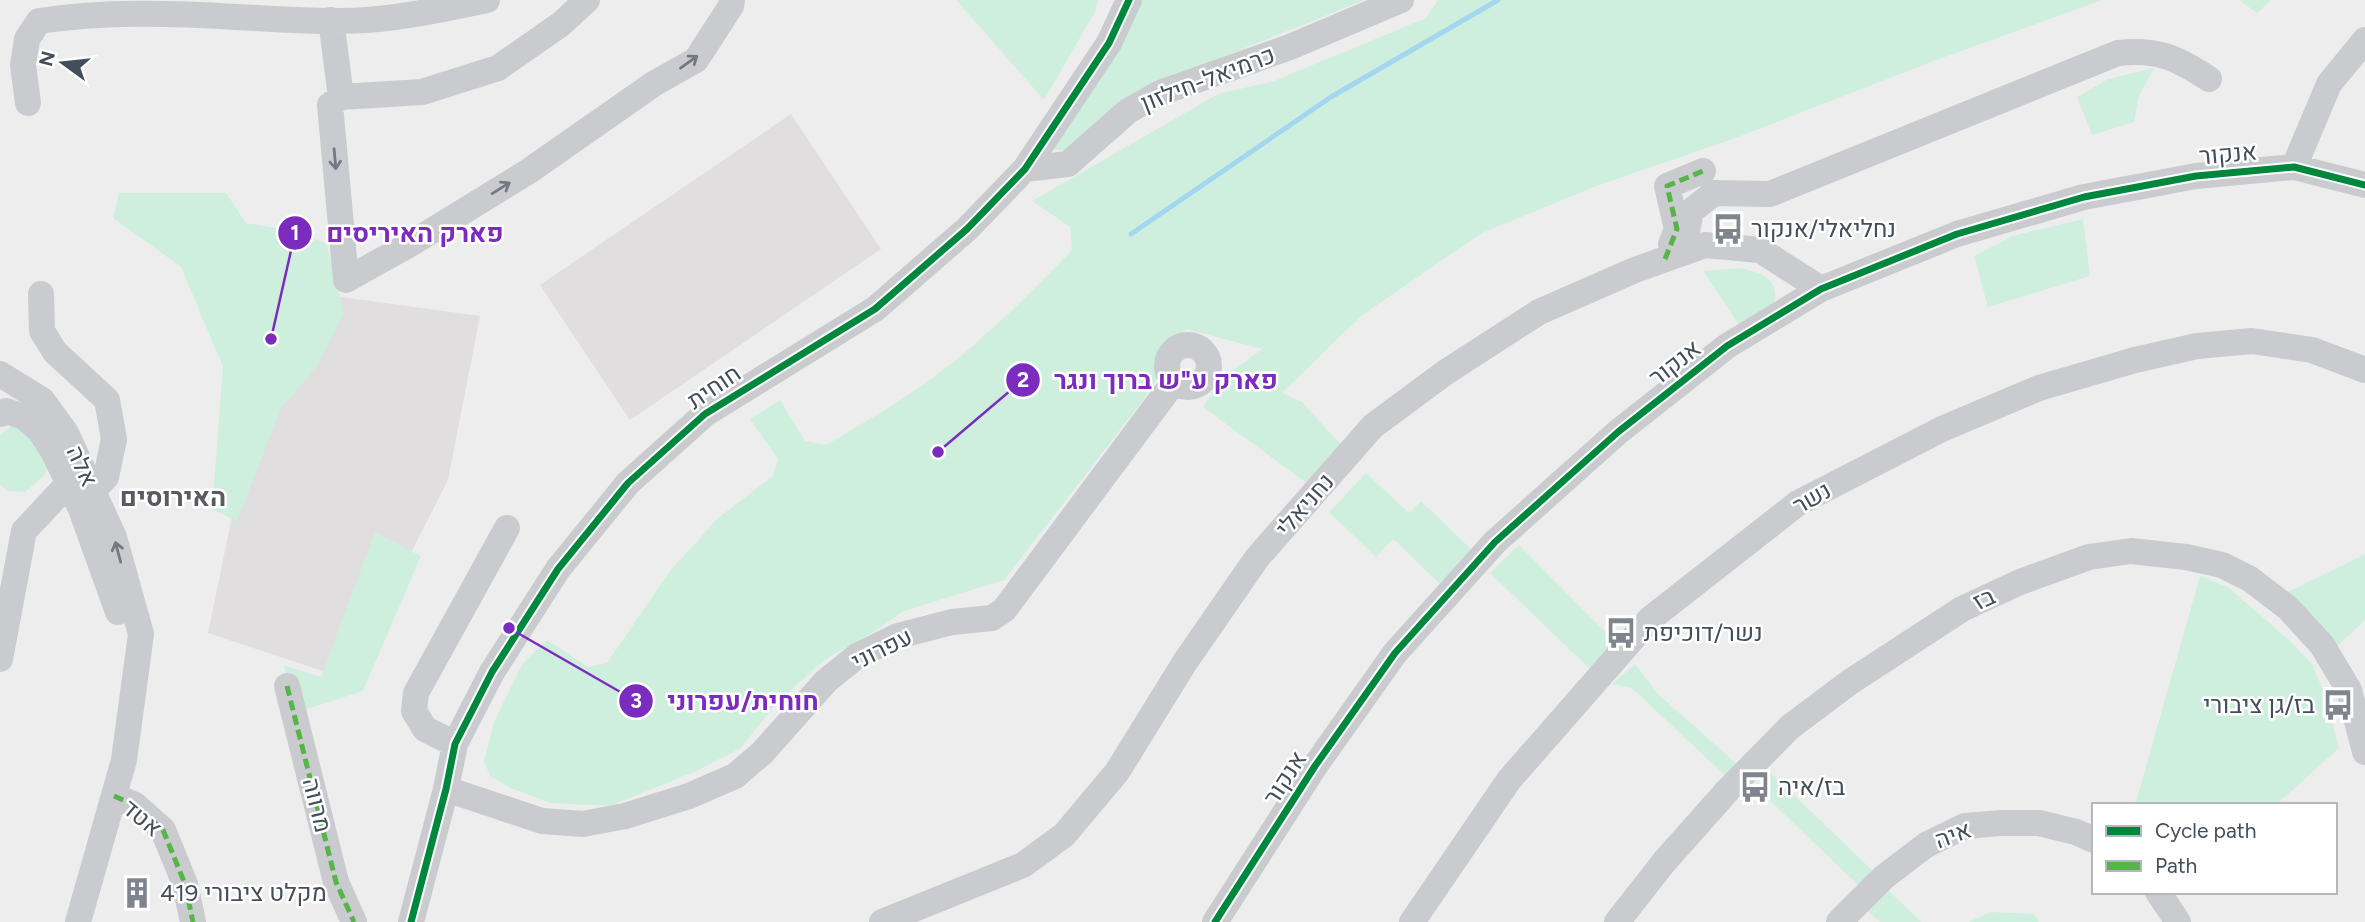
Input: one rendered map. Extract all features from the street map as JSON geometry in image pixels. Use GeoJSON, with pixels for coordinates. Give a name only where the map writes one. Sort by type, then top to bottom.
{"type":"FeatureCollection","features":[{"type":"Feature","properties":{"kind":"street"},"geometry":{"type":"LineString","coordinates":[[28,103],[23,65],[27,39],[39,21],[225,8],[331,20],[366,20],[488,0]]}},
{"type":"Feature","properties":{"kind":"street"},"geometry":{"type":"LineString","coordinates":[[587,0],[561,24],[498,68],[422,92],[341,97],[330,105],[346,280],[529,171],[655,83],[695,60],[731,6],[732,0]]}},
{"type":"Feature","properties":{"kind":"street","name":"חוחית"},"geometry":{"type":"LineString","coordinates":[[411,922],[455,744],[492,671],[558,569],[628,483],[705,414],[875,309],[967,229],[1025,169],[1109,43],[1129,0]]}},
{"type":"Feature","properties":{"kind":"street","name":"כרמיאל-חילזון"},"geometry":{"type":"LineString","coordinates":[[1025,169],[1068,164],[1128,111],[1160,93],[1290,47],[1401,0]]}},
{"type":"Feature","properties":{"kind":"street"},"geometry":{"type":"LineString","coordinates":[[331,20],[341,97]]}},
{"type":"Feature","properties":{"kind":"street"},"geometry":{"type":"LineString","coordinates":[[2294,167],[2329,84],[2365,40]]}},
{"type":"Feature","properties":{"kind":"street"},"geometry":{"type":"LineString","coordinates":[[1674,256],[1691,211],[1714,193],[1770,194],[2118,53],[2160,53],[2185,63],[2209,79]]}},
{"type":"Feature","properties":{"kind":"street","name":"אנקור"},"geometry":{"type":"LineString","coordinates":[[1215,922],[1315,766],[1395,653],[1495,542],[1618,432],[1727,346],[1821,289],[1957,234],[2084,197],[2196,176],[2294,167],[2365,185]]}},
{"type":"Feature","properties":{"kind":"street"},"geometry":{"type":"LineString","coordinates":[[1674,256],[1677,229],[1667,186],[1703,171]]}},
{"type":"Feature","properties":{"kind":"street","name":"נחניאלי"},"geometry":{"type":"LineString","coordinates":[[881,922],[1023,865],[1064,835],[1116,772],[1185,662],[1257,558],[1373,426],[1446,372],[1539,312],[1705,245],[1760,250],[1821,289]]}},
{"type":"Feature","properties":{"kind":"street"},"geometry":{"type":"LineString","coordinates":[[0,659],[24,531],[82,483],[106,477],[114,439],[107,400],[55,352],[43,331],[41,294]]}},
{"type":"Feature","properties":{"kind":"street","name":"נשר"},"geometry":{"type":"LineString","coordinates":[[1412,922],[1509,780],[1650,619],[1798,503],[1942,429],[2039,388],[2135,360],[2197,346],[2252,341],[2312,350],[2365,370]]}},
{"type":"Feature","properties":{"kind":"street","name":"אלה"},"geometry":{"type":"LineString","coordinates":[[0,374],[42,400],[66,433],[82,483]]}},
{"type":"Feature","properties":{"kind":"street","name":"עפרוני"},"geometry":{"type":"LineString","coordinates":[[446,789],[542,821],[583,824],[625,816],[689,796],[735,776],[762,753],[826,681],[857,656],[898,636],[952,622],[992,618],[1003,610],[1174,382]]}},
{"type":"Feature","properties":{"kind":"street","name":"אלה"},"geometry":{"type":"LineString","coordinates":[[0,414],[6,411],[24,417],[40,431],[82,483],[114,537],[141,634],[124,760],[78,922]]}},
{"type":"Feature","properties":{"kind":"street"},"geometry":{"type":"LineString","coordinates":[[455,744],[425,729],[414,711],[416,693],[507,528]]}},
{"type":"Feature","properties":{"kind":"street","name":"בז"},"geometry":{"type":"LineString","coordinates":[[1617,922],[1664,862],[1728,790],[1790,727],[1850,682],[1962,609],[2020,582],[2089,557],[2131,551],[2186,557],[2222,565],[2250,579],[2288,608],[2322,645],[2349,690],[2365,752]]}},
{"type":"Feature","properties":{"kind":"street","name":"מרווה"},"geometry":{"type":"LineString","coordinates":[[287,686],[336,882],[354,922]]}},
{"type":"Feature","properties":{"kind":"street","name":"אטד"},"geometry":{"type":"LineString","coordinates":[[114,796],[135,806],[163,830],[185,884],[193,922]]}},
{"type":"Feature","properties":{"kind":"street","name":"איה"},"geometry":{"type":"LineString","coordinates":[[1839,922],[1884,877],[1926,845],[1965,826],[2039,823],[2076,832],[2092,839]]}},
{"type":"Feature","properties":{"kind":"street"},"geometry":{"type":"LineString","coordinates":[[2159,894],[2178,922]]}},
{"type":"Feature","properties":{"kind":"shaded area"},"geometry":{"type":"Polygon","coordinates":[[[791,114],[881,249],[630,420],[540,285],[791,114]]]}},
{"type":"Feature","properties":{"kind":"shaded area"},"geometry":{"type":"Polygon","coordinates":[[[334,296],[480,316],[448,480],[347,679],[208,633],[261,376],[334,296]]]}},
{"type":"Feature","properties":{"kind":"green space"},"geometry":{"type":"Polygon","coordinates":[[[956,0],[1098,0],[1095,12],[1044,100],[956,0]]]}},
{"type":"Feature","properties":{"kind":"green space"},"geometry":{"type":"Polygon","coordinates":[[[1142,0],[1365,0],[1210,62],[1068,151],[1051,149],[1115,57],[1142,0]]]}},
{"type":"Feature","properties":{"kind":"green space"},"geometry":{"type":"Polygon","coordinates":[[[1438,0],[2102,0],[1931,62],[1733,139],[1599,185],[1482,233],[1361,316],[1282,393],[1302,402],[1344,448],[1312,487],[1203,407],[1227,370],[1232,371],[1262,349],[1186,329],[1145,398],[1004,580],[904,611],[824,660],[774,706],[741,748],[694,772],[610,806],[551,803],[510,788],[490,776],[484,761],[494,722],[522,664],[547,640],[588,667],[607,663],[669,572],[718,518],[773,476],[778,459],[750,419],[780,400],[805,441],[826,445],[876,415],[925,384],[956,360],[1015,307],[1072,250],[1070,227],[1032,201],[1218,94],[1274,81],[1426,18],[1438,0]]]}},
{"type":"Feature","properties":{"kind":"green space"},"geometry":{"type":"Polygon","coordinates":[[[2239,0],[2271,0],[2257,13],[2239,0]]]}},
{"type":"Feature","properties":{"kind":"green space"},"geometry":{"type":"Polygon","coordinates":[[[2154,68],[2139,96],[2134,122],[2092,135],[2077,97],[2108,79],[2154,68]]]}},
{"type":"Feature","properties":{"kind":"green space"},"geometry":{"type":"Polygon","coordinates":[[[119,193],[226,193],[246,223],[301,232],[327,244],[344,313],[318,365],[281,408],[237,521],[212,509],[223,367],[181,267],[113,218],[119,193]]]}},
{"type":"Feature","properties":{"kind":"green space"},"geometry":{"type":"Polygon","coordinates":[[[2083,219],[2090,276],[1988,307],[1974,256],[2012,236],[2083,219]]]}},
{"type":"Feature","properties":{"kind":"green space"},"geometry":{"type":"Polygon","coordinates":[[[1740,268],[1768,279],[1775,295],[1771,308],[1741,328],[1703,271],[1740,268]]]}},
{"type":"Feature","properties":{"kind":"green space"},"geometry":{"type":"Polygon","coordinates":[[[11,426],[28,427],[50,456],[45,475],[25,492],[8,491],[0,484],[0,435],[11,426]]]}},
{"type":"Feature","properties":{"kind":"green space"},"geometry":{"type":"Polygon","coordinates":[[[1366,473],[1409,513],[1421,501],[1472,550],[1440,584],[1393,539],[1376,557],[1329,512],[1366,473]]]}},
{"type":"Feature","properties":{"kind":"green space"},"geometry":{"type":"Polygon","coordinates":[[[375,532],[421,556],[363,691],[301,711],[283,665],[321,677],[375,532]]]}},
{"type":"Feature","properties":{"kind":"green space"},"geometry":{"type":"Polygon","coordinates":[[[1519,545],[1617,644],[1591,670],[1490,573],[1519,545]]]}},
{"type":"Feature","properties":{"kind":"green space"},"geometry":{"type":"Polygon","coordinates":[[[2365,554],[2365,620],[2329,654],[2286,593],[2365,554]]]}},
{"type":"Feature","properties":{"kind":"green space"},"geometry":{"type":"Polygon","coordinates":[[[2200,576],[2228,587],[2289,640],[2312,664],[2325,694],[2339,748],[2278,803],[2136,803],[2200,576]]]}},
{"type":"Feature","properties":{"kind":"green space"},"geometry":{"type":"Polygon","coordinates":[[[1635,664],[1659,695],[1738,765],[1734,784],[1632,688],[1612,684],[1635,664]]]}},
{"type":"Feature","properties":{"kind":"green space"},"geometry":{"type":"Polygon","coordinates":[[[1770,772],[1872,870],[1858,885],[1756,787],[1770,772]]]}},
{"type":"Feature","properties":{"kind":"green space"},"geometry":{"type":"Polygon","coordinates":[[[1885,887],[1921,922],[1880,922],[1864,908],[1885,887]]]}},
{"type":"Feature","properties":{"kind":"green space"},"geometry":{"type":"Polygon","coordinates":[[[1991,912],[2034,914],[2039,922],[1968,922],[1991,912]]]}},
{"type":"Feature","properties":{"kind":"waterway"},"geometry":{"type":"LineString","coordinates":[[1131,234],[1331,97],[1498,0]]}},
{"type":"Feature","properties":{"kind":"marked path"},"geometry":{"type":"LineString","coordinates":[[1665,259],[1677,229],[1667,186],[1703,171]]}},
{"type":"Feature","properties":{"kind":"marked path"},"geometry":{"type":"LineString","coordinates":[[287,686],[336,882],[354,922]]}},
{"type":"Feature","properties":{"kind":"marked path"},"geometry":{"type":"LineString","coordinates":[[114,796],[135,805],[163,830],[185,884],[193,922]]}},
{"type":"Feature","properties":{"kind":"cycle path"},"geometry":{"type":"LineString","coordinates":[[411,922],[455,744],[492,672],[558,569],[628,483],[705,414],[875,309],[967,229],[1025,169],[1109,43],[1129,0]]}},
{"type":"Feature","properties":{"kind":"cycle path"},"geometry":{"type":"LineString","coordinates":[[1215,922],[1315,766],[1395,653],[1495,542],[1618,432],[1727,346],[1821,289],[1957,234],[2084,197],[2196,176],[2294,167],[2365,185]]}},
{"type":"Feature","properties":{"kind":"place","name":"נחליאלי/אנקור"},"geometry":{"type":"Point","coordinates":[1728,229]}},
{"type":"Feature","properties":{"kind":"place","name":"פארק האיריסים"},"geometry":{"type":"Point","coordinates":[271,339]}},
{"type":"Feature","properties":{"kind":"place","name":"פארק ע\"ש ברוך ונגר"},"geometry":{"type":"Point","coordinates":[938,452]}},
{"type":"Feature","properties":{"kind":"place","name":"חוחית/עפרוני"},"geometry":{"type":"Point","coordinates":[509,628]}},
{"type":"Feature","properties":{"kind":"place","name":"נשר/דוכיפת"},"geometry":{"type":"Point","coordinates":[1621,633]}},
{"type":"Feature","properties":{"kind":"place","name":"בז/גן ציבורי"},"geometry":{"type":"Point","coordinates":[2338,705]}},
{"type":"Feature","properties":{"kind":"place","name":"בז/איה"},"geometry":{"type":"Point","coordinates":[1755,787]}},
{"type":"Feature","properties":{"kind":"place","name":"מקלט ציבורי 419"},"geometry":{"type":"Point","coordinates":[137,893]}},
{"type":"Feature","properties":{"kind":"district","name":"האירוסים"},"geometry":{"type":"Point","coordinates":[173,497]}}]}
